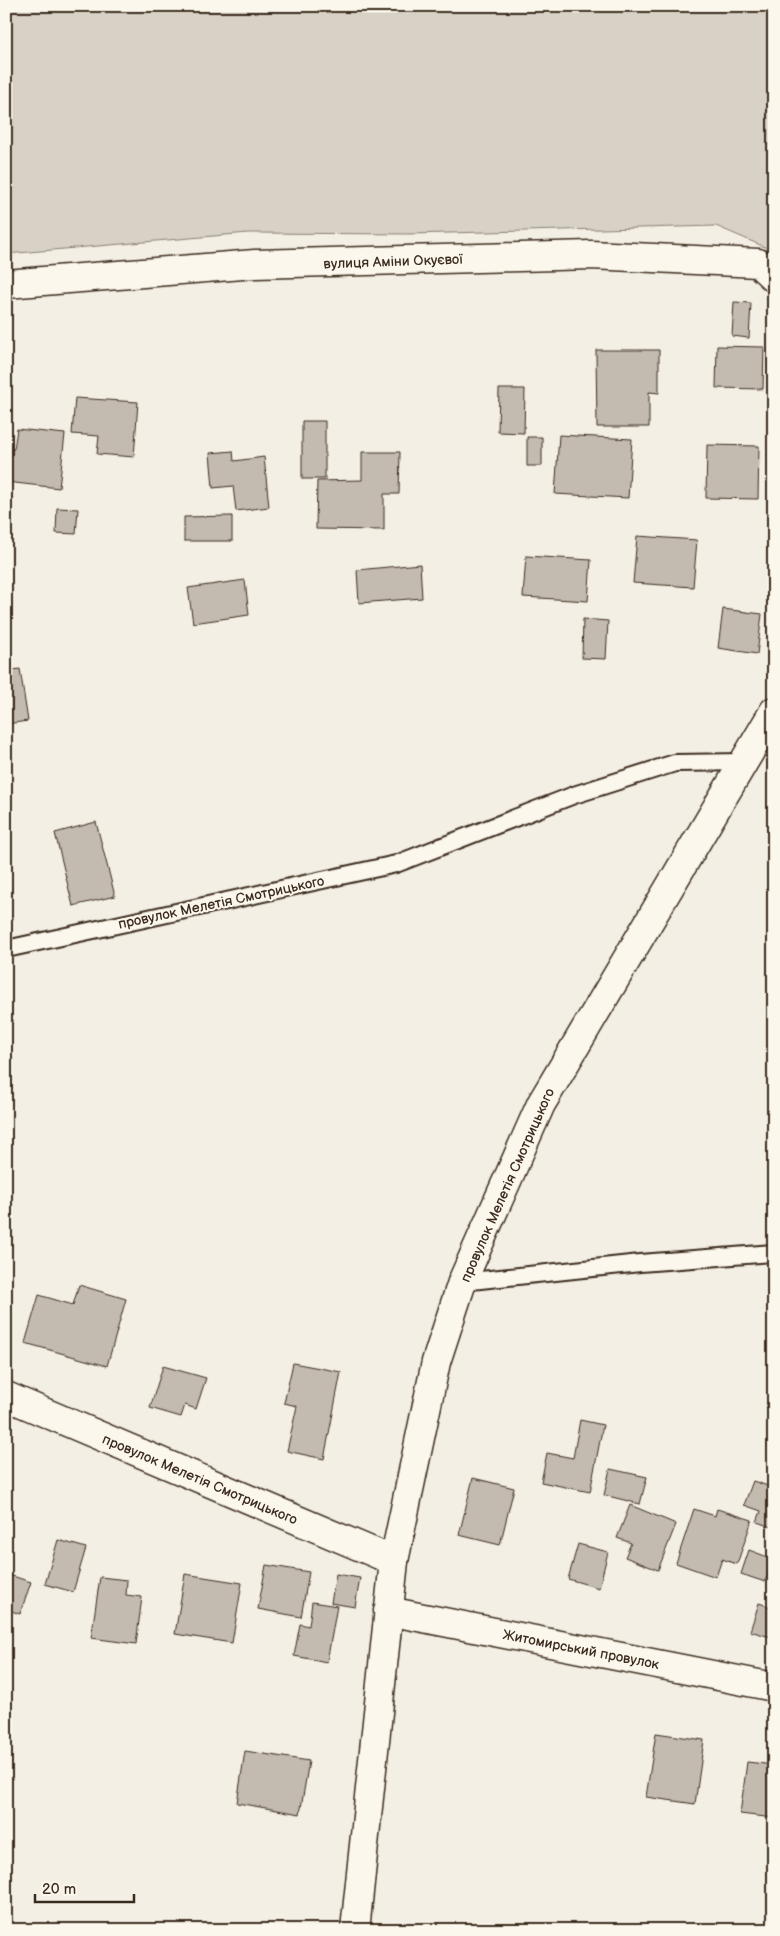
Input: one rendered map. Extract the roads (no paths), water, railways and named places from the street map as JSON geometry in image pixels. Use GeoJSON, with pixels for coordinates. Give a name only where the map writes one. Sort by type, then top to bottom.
{"type":"FeatureCollection","features":[{"type":"Feature","properties":{"kind":"street","name":"вулиця Аміни Окуєвої"},"geometry":{"type":"LineString","coordinates":[[6,284],[255,264],[592,255],[758,263],[774,278]]}},
{"type":"Feature","properties":{"kind":"street","name":"провулок Мелетія Смотрицького"},"geometry":{"type":"LineString","coordinates":[[355,1930],[394,1561],[436,1362],[462,1282],[541,1104],[774,711]]}},
{"type":"Feature","properties":{"kind":"street","name":"провулок Мелетія Смотрицького"},"geometry":{"type":"LineString","coordinates":[[6,1396],[394,1561]]}},
{"type":"Feature","properties":{"kind":"street","name":"Житомирський провулок"},"geometry":{"type":"LineString","coordinates":[[388,1611],[774,1687]]}},
{"type":"Feature","properties":{"kind":"lane","name":"провулок Мелетія Смотрицького"},"geometry":{"type":"LineString","coordinates":[[11,948],[396,864],[574,795],[675,763],[744,762]]}},
{"type":"Feature","properties":{"kind":"lane"},"geometry":{"type":"LineString","coordinates":[[462,1282],[640,1263],[774,1253]]}}]}
